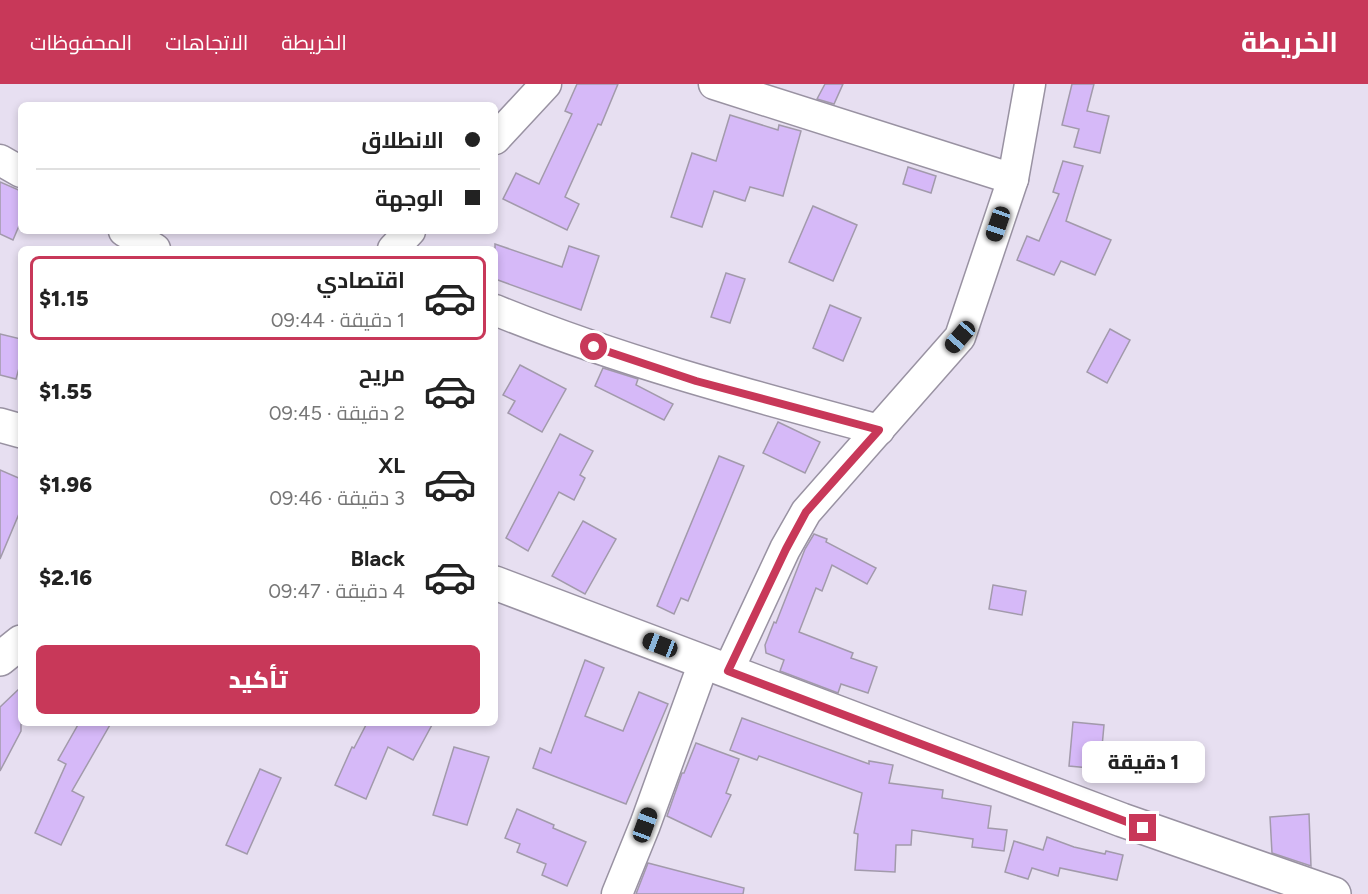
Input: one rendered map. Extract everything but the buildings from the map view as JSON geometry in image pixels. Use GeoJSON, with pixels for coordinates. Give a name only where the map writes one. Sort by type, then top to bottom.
{"type":"FeatureCollection","features":[{"type":"Feature","properties":{"kind":"main road"},"geometry":{"type":"LineString","coordinates":[[0,425],[18,430]]}},
{"type":"Feature","properties":{"kind":"main road"},"geometry":{"type":"LineString","coordinates":[[498,584],[1122,820],[1334,894]]}},
{"type":"Feature","properties":{"kind":"main road"},"geometry":{"type":"LineString","coordinates":[[0,659],[18,644]]}},
{"type":"Feature","properties":{"kind":"street"},"geometry":{"type":"LineString","coordinates":[[498,136],[546,84]]}},
{"type":"Feature","properties":{"kind":"street"},"geometry":{"type":"LineString","coordinates":[[714,84],[1013,179]]}},
{"type":"Feature","properties":{"kind":"street"},"geometry":{"type":"LineString","coordinates":[[617,894],[645,825],[716,667],[806,512],[960,337],[1013,179],[1030,84]]}},
{"type":"Feature","properties":{"kind":"street"},"geometry":{"type":"LineString","coordinates":[[0,160],[18,170]]}},
{"type":"Feature","properties":{"kind":"street"},"geometry":{"type":"LineString","coordinates":[[129,234],[150,246]]}},
{"type":"Feature","properties":{"kind":"street"},"geometry":{"type":"LineString","coordinates":[[396,246],[407,234]]}},
{"type":"Feature","properties":{"kind":"street"},"geometry":{"type":"LineString","coordinates":[[498,311],[553,334],[696,381],[879,430]]}},
{"type":"Feature","properties":{"kind":"route"},"geometry":{"type":"LineString","coordinates":[[594,347],[696,381],[879,430],[806,512],[728,671],[1143,828]]}}]}
